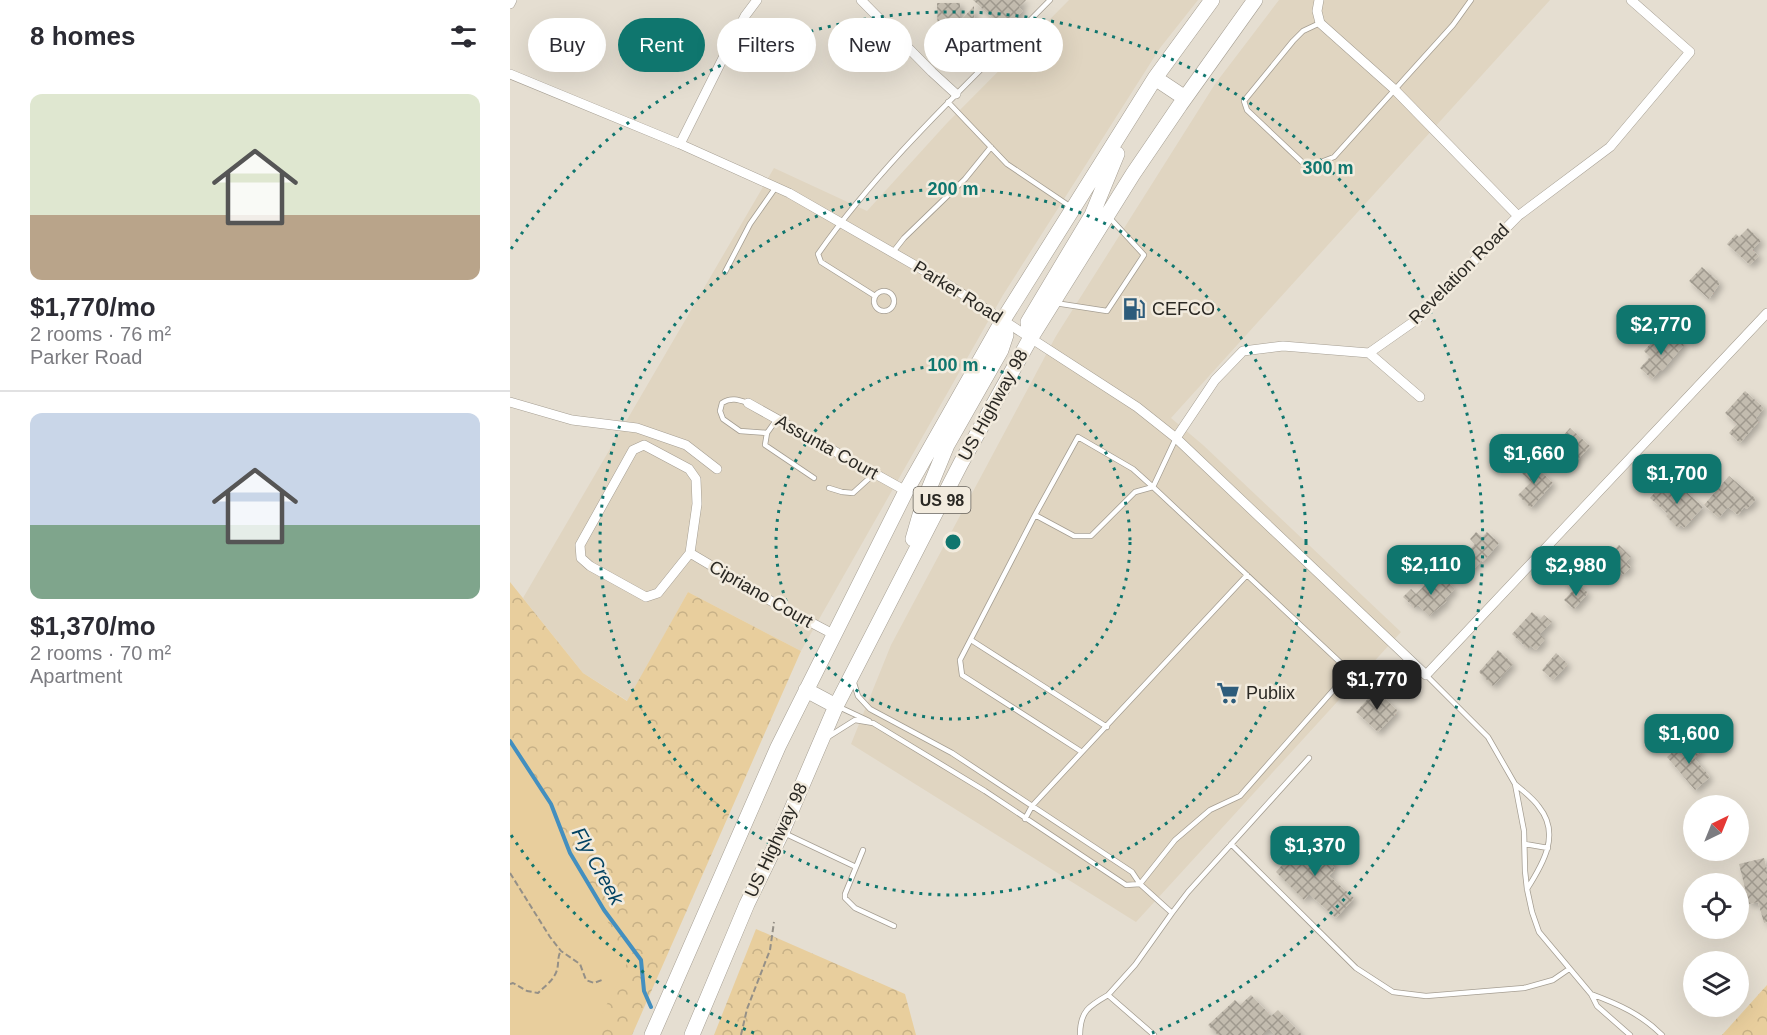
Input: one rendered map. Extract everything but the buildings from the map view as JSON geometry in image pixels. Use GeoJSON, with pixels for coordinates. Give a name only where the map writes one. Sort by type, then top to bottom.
{"type":"FeatureCollection","features":[{"type":"Feature","properties":{"kind":"main road","name":"US Highway 98"},"geometry":{"type":"LineString","coordinates":[[652,1035],[773,758],[906,490],[1003,320],[1155,78],[1212,0]]}},
{"type":"Feature","properties":{"kind":"main road","name":"US Highway 98"},"geometry":{"type":"LineString","coordinates":[[692,1035],[747,904],[782,832],[836,706],[961,463],[1030,339],[1108,215],[1185,98],[1255,0]]}},
{"type":"Feature","properties":{"kind":"main road"},"geometry":{"type":"LineString","coordinates":[[1155,78],[1185,98]]}},
{"type":"Feature","properties":{"kind":"main road"},"geometry":{"type":"LineString","coordinates":[[1030,339],[1028,322],[1092,215],[1132,115]]}},
{"type":"Feature","properties":{"kind":"main road"},"geometry":{"type":"LineString","coordinates":[[904,571],[924,501],[947,445],[1001,350],[1006,335],[1003,320]]}},
{"type":"Feature","properties":{"kind":"main road"},"geometry":{"type":"LineString","coordinates":[[806,690],[836,706]]}},
{"type":"Feature","properties":{"kind":"street"},"geometry":{"type":"LineString","coordinates":[[680,144],[745,16],[757,0]]}},
{"type":"Feature","properties":{"kind":"street"},"geometry":{"type":"LineString","coordinates":[[861,0],[956,94]]}},
{"type":"Feature","properties":{"kind":"street"},"geometry":{"type":"LineString","coordinates":[[1319,0],[1317,11],[1320,23],[1394,89],[1518,216]]}},
{"type":"Feature","properties":{"kind":"street","name":"Revelation Road"},"geometry":{"type":"LineString","coordinates":[[1369,353],[1416,320],[1518,216],[1610,147],[1690,52],[1631,0]]}},
{"type":"Feature","properties":{"kind":"street","name":"Parker Road"},"geometry":{"type":"LineString","coordinates":[[510,74],[777,187],[893,252],[1137,407],[1176,438],[1426,675]]}},
{"type":"Feature","properties":{"kind":"street"},"geometry":{"type":"LineString","coordinates":[[1426,675],[1767,313]]}},
{"type":"Feature","properties":{"kind":"street"},"geometry":{"type":"LineString","coordinates":[[1176,438],[1215,380],[1243,351],[1283,346],[1369,353],[1420,397]]}},
{"type":"Feature","properties":{"kind":"street"},"geometry":{"type":"LineString","coordinates":[[510,402],[572,420],[637,428],[686,445],[717,469]]}},
{"type":"Feature","properties":{"kind":"street","name":"Assunta Court"},"geometry":{"type":"LineString","coordinates":[[748,403],[906,490]]}},
{"type":"Feature","properties":{"kind":"street","name":"Cipriano Court"},"geometry":{"type":"LineString","coordinates":[[644,445],[689,470],[696,479],[697,504],[690,553],[658,592],[646,597],[611,579],[581,558],[580,545],[633,450],[644,445]]}},
{"type":"Feature","properties":{"kind":"street","name":"Cipriano Court"},"geometry":{"type":"LineString","coordinates":[[690,553],[776,604],[833,634]]}},
{"type":"Feature","properties":{"kind":"lane"},"geometry":{"type":"LineString","coordinates":[[875,296],[821,262],[818,254],[840,222],[948,102],[1050,0]]}},
{"type":"Feature","properties":{"kind":"lane"},"geometry":{"type":"LineString","coordinates":[[1320,23],[1303,31],[1293,41],[1244,101],[1247,110],[1303,164],[1312,165],[1334,157],[1453,25],[1471,0]]}},
{"type":"Feature","properties":{"kind":"lane"},"geometry":{"type":"LineString","coordinates":[[948,102],[1007,164],[1074,209]]}},
{"type":"Feature","properties":{"kind":"lane"},"geometry":{"type":"LineString","coordinates":[[893,252],[904,238],[965,179],[992,147]]}},
{"type":"Feature","properties":{"kind":"lane"},"geometry":{"type":"LineString","coordinates":[[725,272],[750,224],[777,187]]}},
{"type":"Feature","properties":{"kind":"lane"},"geometry":{"type":"LineString","coordinates":[[1053,303],[1107,311],[1144,255],[1108,215]]}},
{"type":"Feature","properties":{"kind":"lane"},"geometry":{"type":"LineString","coordinates":[[885,291],[891,293],[895,299],[893,307],[885,312],[879,310],[875,305],[875,296],[885,291]]}},
{"type":"Feature","properties":{"kind":"lane"},"geometry":{"type":"LineString","coordinates":[[748,403],[736,399],[722,403],[720,411],[723,419],[740,431],[767,433]]}},
{"type":"Feature","properties":{"kind":"lane"},"geometry":{"type":"LineString","coordinates":[[777,419],[767,433],[765,445],[814,478]]}},
{"type":"Feature","properties":{"kind":"lane"},"geometry":{"type":"LineString","coordinates":[[836,706],[873,723],[985,791],[1126,885],[1140,884],[1175,840],[1210,810],[1240,796],[1344,678],[1343,665],[1153,487],[1133,470],[1078,437],[960,660],[962,675],[1082,752]]}},
{"type":"Feature","properties":{"kind":"lane"},"geometry":{"type":"LineString","coordinates":[[1035,515],[1074,536],[1091,536],[1135,492],[1153,487],[1176,438]]}},
{"type":"Feature","properties":{"kind":"lane"},"geometry":{"type":"LineString","coordinates":[[829,488],[852,493],[875,473]]}},
{"type":"Feature","properties":{"kind":"lane"},"geometry":{"type":"LineString","coordinates":[[1025,819],[1032,806],[1247,575]]}},
{"type":"Feature","properties":{"kind":"lane"},"geometry":{"type":"LineString","coordinates":[[971,640],[1107,727]]}},
{"type":"Feature","properties":{"kind":"lane"},"geometry":{"type":"LineString","coordinates":[[851,675],[858,696],[870,709],[952,753],[1132,872],[1140,884],[1172,912]]}},
{"type":"Feature","properties":{"kind":"lane"},"geometry":{"type":"LineString","coordinates":[[1426,675],[1471,717],[1488,737],[1515,784],[1543,812],[1549,829],[1548,848],[1541,867],[1527,889]]}},
{"type":"Feature","properties":{"kind":"lane"},"geometry":{"type":"LineString","coordinates":[[821,741],[855,720],[873,723]]}},
{"type":"Feature","properties":{"kind":"lane"},"geometry":{"type":"LineString","coordinates":[[1080,1035],[1084,1012],[1108,995],[1135,965],[1172,912],[1309,758]]}},
{"type":"Feature","properties":{"kind":"lane"},"geometry":{"type":"LineString","coordinates":[[1515,784],[1524,831],[1527,889],[1539,932],[1591,994],[1597,1006],[1630,1035]]}},
{"type":"Feature","properties":{"kind":"lane"},"geometry":{"type":"LineString","coordinates":[[782,832],[856,867]]}},
{"type":"Feature","properties":{"kind":"lane"},"geometry":{"type":"LineString","coordinates":[[1231,844],[1356,968],[1393,992],[1426,996],[1524,988],[1553,980],[1569,969]]}},
{"type":"Feature","properties":{"kind":"lane"},"geometry":{"type":"LineString","coordinates":[[1525,844],[1548,848]]}},
{"type":"Feature","properties":{"kind":"lane"},"geometry":{"type":"LineString","coordinates":[[863,850],[845,898],[855,908],[894,926]]}},
{"type":"Feature","properties":{"kind":"lane"},"geometry":{"type":"LineString","coordinates":[[1591,994],[1630,1009],[1643,1017],[1662,1035]]}},
{"type":"Feature","properties":{"kind":"lane"},"geometry":{"type":"LineString","coordinates":[[1108,995],[1154,1035]]}},
{"type":"Feature","properties":{"kind":"path"},"geometry":{"type":"LineString","coordinates":[[510,873],[550,938],[561,951],[580,964],[586,980],[594,983],[602,980]]}},
{"type":"Feature","properties":{"kind":"path"},"geometry":{"type":"LineString","coordinates":[[741,1035],[747,1009],[770,950],[774,922]]}},
{"type":"Feature","properties":{"kind":"path"},"geometry":{"type":"LineString","coordinates":[[510,984],[513,983],[527,991],[538,993],[550,982],[557,970],[558,956],[561,951]]}},
{"type":"Feature","properties":{"kind":"shaded area"},"geometry":{"type":"Polygon","coordinates":[[[1069,0],[1198,0],[1160,48],[1003,295],[801,651],[688,592],[628,701],[583,673],[523,598],[774,168],[867,211],[947,123],[998,72],[1063,72],[1063,18],[1051,18],[1069,0]]]}},
{"type":"Feature","properties":{"kind":"shaded area"},"geometry":{"type":"Polygon","coordinates":[[[1279,0],[1550,0],[1171,418],[1203,445],[1401,632],[1136,922],[851,744],[891,645],[1056,336],[1215,84],[1279,0]]]}},
{"type":"Feature","properties":{"kind":"green space"},"geometry":{"type":"Polygon","coordinates":[[[510,582],[583,673],[627,701],[688,592],[801,651],[632,1035],[510,1035],[510,582]]]}},
{"type":"Feature","properties":{"kind":"green space"},"geometry":{"type":"Polygon","coordinates":[[[510,743],[528,768],[628,961],[592,1035],[510,1035],[510,743]]]}},
{"type":"Feature","properties":{"kind":"green space"},"geometry":{"type":"Polygon","coordinates":[[[756,929],[905,994],[916,1035],[714,1035],[756,929]]]}},
{"type":"Feature","properties":{"kind":"green space"},"geometry":{"type":"Polygon","coordinates":[[[1767,985],[1767,1035],[1722,1035],[1738,1017],[1749,1017],[1749,1005],[1767,985]]]}},
{"type":"Feature","properties":{"kind":"waterway","name":"Fly Creek"},"geometry":{"type":"LineString","coordinates":[[510,741],[551,804],[570,853],[604,910],[641,960],[644,991],[651,1007]]}},
{"type":"Feature","properties":{"kind":"place","name":"CEFCO"},"geometry":{"type":"Point","coordinates":[1134,309]}},
{"type":"Feature","properties":{"kind":"place","name":"Publix"},"geometry":{"type":"Point","coordinates":[1228,693]}}]}
